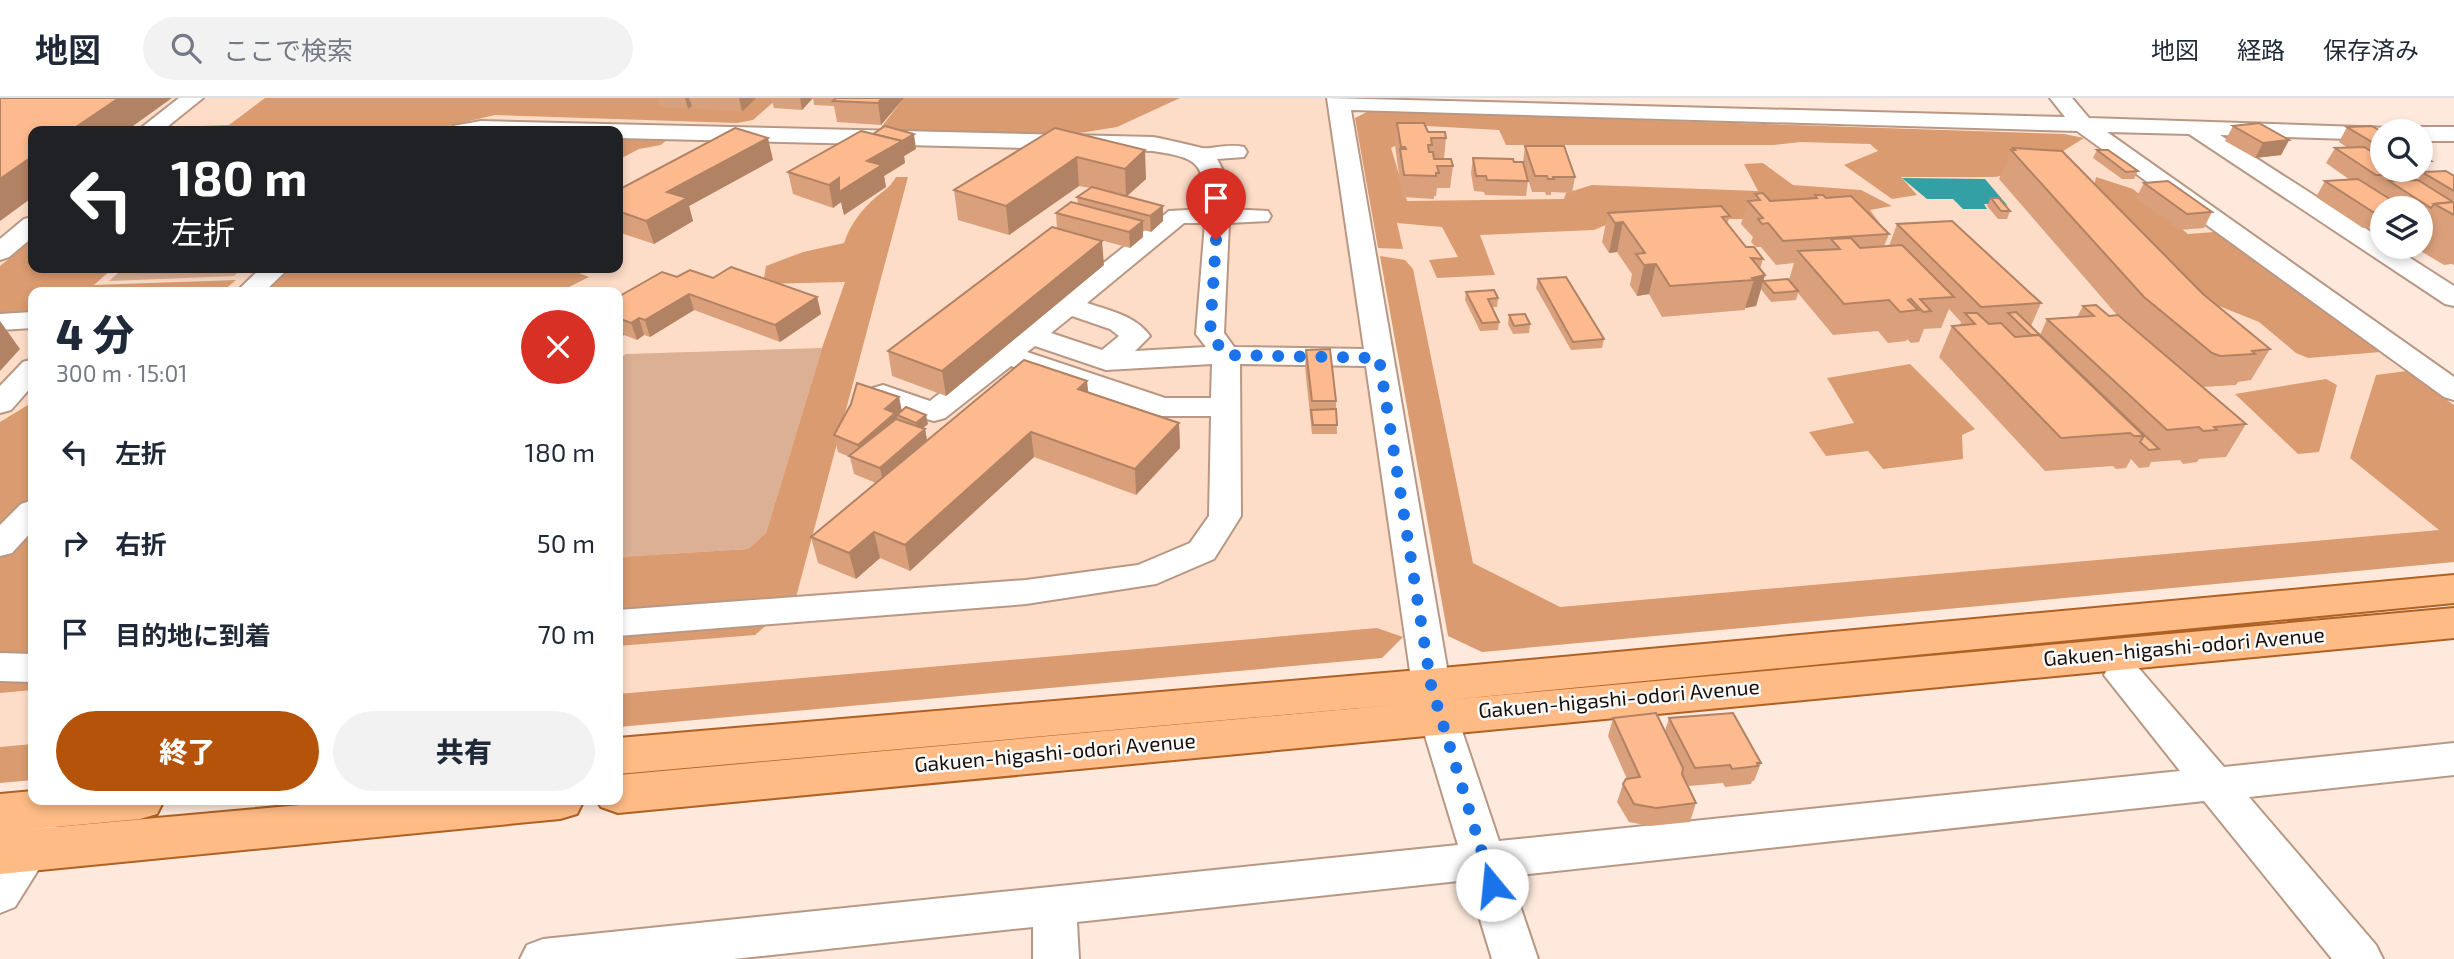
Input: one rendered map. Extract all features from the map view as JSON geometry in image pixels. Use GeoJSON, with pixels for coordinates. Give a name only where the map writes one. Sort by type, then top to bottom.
{"type":"FeatureCollection","features":[{"type":"Feature","properties":{"kind":"main road","name":"Gakuen-higashi-odori Avenue"},"geometry":{"type":"LineString","coordinates":[[623,793],[1435,700],[2454,589]]}},
{"type":"Feature","properties":{"kind":"main road","name":"Gakuen-higashi-odori Avenue"},"geometry":{"type":"LineString","coordinates":[[623,756],[1435,700],[2454,623]]}},
{"type":"Feature","properties":{"kind":"main road"},"geometry":{"type":"LineString","coordinates":[[0,813],[87,805]]}},
{"type":"Feature","properties":{"kind":"main road"},"geometry":{"type":"LineString","coordinates":[[14,852],[508,805]]}},
{"type":"Feature","properties":{"kind":"street"},"geometry":{"type":"LineString","coordinates":[[155,126],[192,98]]}},
{"type":"Feature","properties":{"kind":"street"},"geometry":{"type":"LineString","coordinates":[[2061,98],[2083,125],[2454,391]]}},
{"type":"Feature","properties":{"kind":"street"},"geometry":{"type":"LineString","coordinates":[[1515,959],[1435,700],[1339,100],[1553,103],[2083,125],[2370,133]]}},
{"type":"Feature","properties":{"kind":"street"},"geometry":{"type":"LineString","coordinates":[[623,623],[1026,592],[1144,576],[1202,551],[1225,516],[1226,355],[1210,334],[1218,216],[1213,168],[1222,145],[1182,134],[1048,122]]}},
{"type":"Feature","properties":{"kind":"street"},"geometry":{"type":"LineString","coordinates":[[2193,127],[2454,298]]}},
{"type":"Feature","properties":{"kind":"street"},"geometry":{"type":"LineString","coordinates":[[623,131],[1153,144],[1218,153]]}},
{"type":"Feature","properties":{"kind":"street"},"geometry":{"type":"LineString","coordinates":[[2433,134],[2454,134]]}},
{"type":"Feature","properties":{"kind":"street"},"geometry":{"type":"LineString","coordinates":[[2433,138],[2454,146]]}},
{"type":"Feature","properties":{"kind":"street"},"geometry":{"type":"LineString","coordinates":[[883,394],[934,412],[1178,216],[1259,216]]}},
{"type":"Feature","properties":{"kind":"street"},"geometry":{"type":"LineString","coordinates":[[0,252],[28,228]]}},
{"type":"Feature","properties":{"kind":"street"},"geometry":{"type":"LineString","coordinates":[[255,287],[270,273]]}},
{"type":"Feature","properties":{"kind":"street"},"geometry":{"type":"LineString","coordinates":[[1068,306],[1120,323],[1136,336],[1106,360]]}},
{"type":"Feature","properties":{"kind":"street"},"geometry":{"type":"LineString","coordinates":[[0,322],[28,320]]}},
{"type":"Feature","properties":{"kind":"street"},"geometry":{"type":"LineString","coordinates":[[1031,336],[1106,360],[1226,355],[1379,358]]}},
{"type":"Feature","properties":{"kind":"street"},"geometry":{"type":"LineString","coordinates":[[1007,355],[1162,407],[1225,407]]}},
{"type":"Feature","properties":{"kind":"street"},"geometry":{"type":"LineString","coordinates":[[0,404],[28,373]]}},
{"type":"Feature","properties":{"kind":"street"},"geometry":{"type":"LineString","coordinates":[[0,545],[28,516]]}},
{"type":"Feature","properties":{"kind":"street"},"geometry":{"type":"LineString","coordinates":[[0,667],[28,668]]}},
{"type":"Feature","properties":{"kind":"street"},"geometry":{"type":"LineString","coordinates":[[2123,675],[2360,959]]}},
{"type":"Feature","properties":{"kind":"street"},"geometry":{"type":"LineString","coordinates":[[543,959],[595,956],[2454,759]]}},
{"type":"Feature","properties":{"kind":"street"},"geometry":{"type":"LineString","coordinates":[[0,894],[14,852],[55,808]]}},
{"type":"Feature","properties":{"kind":"street"},"geometry":{"type":"LineString","coordinates":[[1054,906],[1056,959]]}},
{"type":"Feature","properties":{"kind":"shaded area"},"geometry":{"type":"Polygon","coordinates":[[[0,98],[1328,98],[1403,637],[1382,658],[623,727],[623,287],[28,287],[28,780],[0,783],[0,98]]]}},
{"type":"Feature","properties":{"kind":"shaded area"},"geometry":{"type":"Polygon","coordinates":[[[265,98],[778,98],[753,120],[737,123],[495,115],[448,126],[202,126],[229,125],[265,98]]]}},
{"type":"Feature","properties":{"kind":"shaded area"},"geometry":{"type":"Polygon","coordinates":[[[904,98],[1180,98],[1117,127],[1024,142],[879,130],[904,98]]]}},
{"type":"Feature","properties":{"kind":"shaded area"},"geometry":{"type":"Polygon","coordinates":[[[1369,111],[2064,134],[2084,138],[2454,405],[2454,562],[1482,652],[1448,636],[1355,118],[1369,111]]]}},
{"type":"Feature","properties":{"kind":"shaded area"},"geometry":{"type":"Polygon","coordinates":[[[1369,111],[2064,134],[2084,138],[2033,170],[1995,177],[1901,177],[1917,195],[1892,199],[1844,165],[1878,151],[1870,144],[1801,142],[1774,145],[1506,145],[1499,130],[1427,126],[1391,148],[1407,201],[1564,199],[1566,193],[1592,185],[1758,191],[1744,164],[1763,163],[1793,185],[1861,190],[1892,206],[1870,210],[1888,235],[1853,219],[1620,219],[1594,230],[1480,235],[1495,275],[1437,278],[1429,260],[1458,257],[1442,227],[1397,223],[1403,249],[1378,248],[1355,118],[1369,111]]]}},
{"type":"Feature","properties":{"kind":"shaded area"},"geometry":{"type":"Polygon","coordinates":[[[679,129],[661,145],[639,149],[623,157],[623,130],[679,129]]]}},
{"type":"Feature","properties":{"kind":"shaded area"},"geometry":{"type":"Polygon","coordinates":[[[896,177],[908,177],[795,601],[755,635],[623,646],[623,557],[748,549],[766,533],[822,348],[845,282],[763,284],[766,266],[803,252],[844,243],[861,213],[896,177]]]}},
{"type":"Feature","properties":{"kind":"shaded area"},"geometry":{"type":"Polygon","coordinates":[[[2096,177],[2133,189],[2188,234],[2214,232],[2380,352],[2308,358],[2296,353],[2259,322],[2149,278],[2090,205],[2096,177]]]}},
{"type":"Feature","properties":{"kind":"shaded area"},"geometry":{"type":"Polygon","coordinates":[[[28,243],[28,273],[107,273],[94,285],[236,280],[228,287],[28,287],[28,311],[0,313],[0,266],[28,243]]]}},
{"type":"Feature","properties":{"kind":"shaded area"},"geometry":{"type":"Polygon","coordinates":[[[1380,256],[1405,260],[1413,269],[1473,563],[1560,607],[2439,530],[2350,458],[2376,375],[2407,371],[2454,405],[2454,562],[1482,652],[1448,636],[1380,256]]]}},
{"type":"Feature","properties":{"kind":"shaded area"},"geometry":{"type":"Polygon","coordinates":[[[118,273],[237,273],[234,276],[109,281],[118,273]]]}},
{"type":"Feature","properties":{"kind":"shaded area"},"geometry":{"type":"Polygon","coordinates":[[[276,273],[579,273],[589,277],[569,287],[257,287],[276,273]]]}},
{"type":"Feature","properties":{"kind":"shaded area"},"geometry":{"type":"Polygon","coordinates":[[[822,348],[766,533],[748,549],[623,557],[623,356],[822,348]]]}},
{"type":"Feature","properties":{"kind":"shaded area"},"geometry":{"type":"Polygon","coordinates":[[[1910,364],[1975,429],[1962,435],[1963,459],[1883,469],[1868,451],[1826,456],[1809,432],[1854,423],[1827,378],[1910,364]]]}},
{"type":"Feature","properties":{"kind":"shaded area"},"geometry":{"type":"Polygon","coordinates":[[[2326,379],[2337,385],[2319,452],[2298,454],[2235,394],[2326,379]]]}},
{"type":"Feature","properties":{"kind":"shaded area"},"geometry":{"type":"Polygon","coordinates":[[[28,405],[28,690],[0,693],[0,422],[28,405]]]}},
{"type":"Feature","properties":{"kind":"shaded area"},"geometry":{"type":"Polygon","coordinates":[[[1377,628],[1403,637],[1382,658],[623,727],[623,694],[1377,628]]]}},
{"type":"Feature","properties":{"kind":"shaded area"},"geometry":{"type":"Polygon","coordinates":[[[28,744],[28,780],[0,783],[0,747],[28,744]]]}},
{"type":"Feature","properties":{"kind":"water"},"geometry":{"type":"Polygon","coordinates":[[[1902,178],[1985,179],[2007,205],[1984,204],[1987,209],[1963,209],[1953,199],[1927,199],[1902,178]]]}},
{"type":"Feature","properties":{"kind":"building"},"geometry":{"type":"Polygon","coordinates":[[[0,98],[119,98],[77,126],[28,126],[28,159],[0,179],[0,98]]]}},
{"type":"Feature","properties":{"kind":"building"},"geometry":{"type":"Polygon","coordinates":[[[836,98],[882,98],[878,103],[833,101],[836,98]]]}},
{"type":"Feature","properties":{"kind":"building"},"geometry":{"type":"Polygon","coordinates":[[[1397,123],[1424,123],[1428,132],[1445,132],[1446,138],[1431,138],[1429,152],[1433,152],[1434,159],[1451,159],[1453,166],[1437,166],[1439,173],[1436,173],[1436,176],[1404,175],[1400,149],[1406,149],[1401,147],[1397,123]]]}},
{"type":"Feature","properties":{"kind":"building"},"geometry":{"type":"Polygon","coordinates":[[[2259,123],[2289,140],[2263,143],[2233,126],[2259,123]]]}},
{"type":"Feature","properties":{"kind":"building"},"geometry":{"type":"Polygon","coordinates":[[[885,126],[914,134],[902,141],[873,134],[885,126]]]}},
{"type":"Feature","properties":{"kind":"building"},"geometry":{"type":"Polygon","coordinates":[[[2370,126],[2370,141],[2347,127],[2370,126]]]}},
{"type":"Feature","properties":{"kind":"building"},"geometry":{"type":"Polygon","coordinates":[[[735,128],[768,138],[667,192],[687,198],[646,221],[623,213],[623,187],[735,128]]]}},
{"type":"Feature","properties":{"kind":"building"},"geometry":{"type":"Polygon","coordinates":[[[1055,128],[1145,150],[1125,169],[1077,157],[1006,206],[954,190],[1055,128]]]}},
{"type":"Feature","properties":{"kind":"building"},"geometry":{"type":"Polygon","coordinates":[[[861,131],[902,141],[867,161],[882,165],[839,192],[839,178],[829,185],[788,172],[861,131]]]}},
{"type":"Feature","properties":{"kind":"building"},"geometry":{"type":"Polygon","coordinates":[[[1525,146],[1564,146],[1575,177],[1548,179],[1547,176],[1535,176],[1525,146]]]}},
{"type":"Feature","properties":{"kind":"building"},"geometry":{"type":"Polygon","coordinates":[[[2364,147],[2370,151],[2370,171],[2335,148],[2364,147]]]}},
{"type":"Feature","properties":{"kind":"building"},"geometry":{"type":"Polygon","coordinates":[[[2013,148],[2062,151],[2203,294],[2270,349],[2252,351],[2255,354],[2220,356],[2212,353],[2144,297],[2011,150],[2015,150],[2013,148]]]}},
{"type":"Feature","properties":{"kind":"building"},"geometry":{"type":"Polygon","coordinates":[[[2097,150],[2108,150],[2138,171],[2126,172],[2097,150]]]}},
{"type":"Feature","properties":{"kind":"building"},"geometry":{"type":"Polygon","coordinates":[[[1473,158],[1513,159],[1514,162],[1523,162],[1528,181],[1487,180],[1486,176],[1476,176],[1473,158]]]}},
{"type":"Feature","properties":{"kind":"building"},"geometry":{"type":"Polygon","coordinates":[[[2446,171],[2454,176],[2454,191],[2433,179],[2433,172],[2446,171]]]}},
{"type":"Feature","properties":{"kind":"building"},"geometry":{"type":"Polygon","coordinates":[[[2358,179],[2385,196],[2370,196],[2370,210],[2325,181],[2358,179]]]}},
{"type":"Feature","properties":{"kind":"building"},"geometry":{"type":"Polygon","coordinates":[[[2168,181],[2212,212],[2187,214],[2144,183],[2168,181]]]}},
{"type":"Feature","properties":{"kind":"building"},"geometry":{"type":"Polygon","coordinates":[[[2391,182],[2421,182],[2453,202],[2433,205],[2433,196],[2412,196],[2391,182]]]}},
{"type":"Feature","properties":{"kind":"building"},"geometry":{"type":"Polygon","coordinates":[[[1092,187],[1163,206],[1150,216],[1077,197],[1092,187]]]}},
{"type":"Feature","properties":{"kind":"building"},"geometry":{"type":"Polygon","coordinates":[[[1763,193],[1770,201],[1817,198],[1815,195],[1823,195],[1826,198],[1851,196],[1889,234],[1783,241],[1768,223],[1762,224],[1758,219],[1763,218],[1748,201],[1760,200],[1755,194],[1763,193]]]}},
{"type":"Feature","properties":{"kind":"building"},"geometry":{"type":"Polygon","coordinates":[[[1991,198],[1999,198],[2010,211],[2001,211],[1991,198]]]}},
{"type":"Feature","properties":{"kind":"building"},"geometry":{"type":"Polygon","coordinates":[[[1071,202],[1143,221],[1129,232],[1056,213],[1071,202]]]}},
{"type":"Feature","properties":{"kind":"building"},"geometry":{"type":"Polygon","coordinates":[[[2454,202],[2454,215],[2434,204],[2454,202]]]}},
{"type":"Feature","properties":{"kind":"building"},"geometry":{"type":"Polygon","coordinates":[[[1721,206],[1730,216],[1722,217],[1746,247],[1754,247],[1763,259],[1751,258],[1765,275],[1752,278],[1754,280],[1670,286],[1656,264],[1644,265],[1636,254],[1645,253],[1623,222],[1615,223],[1608,213],[1721,206]]]}},
{"type":"Feature","properties":{"kind":"building"},"geometry":{"type":"Polygon","coordinates":[[[1952,221],[2041,303],[1981,307],[1897,224],[1952,221]]]}},
{"type":"Feature","properties":{"kind":"building"},"geometry":{"type":"Polygon","coordinates":[[[1052,227],[1102,241],[942,371],[888,351],[1052,227]]]}},
{"type":"Feature","properties":{"kind":"building"},"geometry":{"type":"Polygon","coordinates":[[[1851,238],[1860,248],[1902,245],[1954,297],[1920,299],[1931,311],[1923,312],[1911,299],[1908,300],[1918,310],[1900,312],[1889,300],[1844,304],[1798,251],[1840,249],[1831,239],[1851,238]]]}},
{"type":"Feature","properties":{"kind":"building"},"geometry":{"type":"Polygon","coordinates":[[[731,267],[817,297],[775,325],[689,294],[645,320],[639,318],[631,323],[623,320],[623,294],[662,272],[677,277],[690,270],[713,278],[731,267]]]}},
{"type":"Feature","properties":{"kind":"building"},"geometry":{"type":"Polygon","coordinates":[[[1566,277],[1604,339],[1573,342],[1538,279],[1566,277]]]}},
{"type":"Feature","properties":{"kind":"building"},"geometry":{"type":"Polygon","coordinates":[[[1788,279],[1798,291],[1774,293],[1763,281],[1788,279]]]}},
{"type":"Feature","properties":{"kind":"building"},"geometry":{"type":"Polygon","coordinates":[[[1494,290],[1498,298],[1488,299],[1499,322],[1482,323],[1466,292],[1494,290]]]}},
{"type":"Feature","properties":{"kind":"building"},"geometry":{"type":"Polygon","coordinates":[[[2096,305],[2109,316],[2118,315],[2246,424],[2214,427],[2217,430],[2203,431],[2199,427],[2167,430],[2047,319],[2094,316],[2083,306],[2096,305]]]}},
{"type":"Feature","properties":{"kind":"building"},"geometry":{"type":"Polygon","coordinates":[[[2016,312],[2159,449],[2149,450],[2140,442],[2144,436],[2039,335],[2031,335],[2008,313],[2016,312]]]}},
{"type":"Feature","properties":{"kind":"building"},"geometry":{"type":"Polygon","coordinates":[[[1965,313],[1977,313],[1989,324],[2001,323],[2015,337],[2039,335],[2144,436],[2130,433],[2061,438],[1952,326],[1975,324],[1965,313]]]}},
{"type":"Feature","properties":{"kind":"building"},"geometry":{"type":"Polygon","coordinates":[[[1525,314],[1530,324],[1514,326],[1509,315],[1525,314]]]}},
{"type":"Feature","properties":{"kind":"building"},"geometry":{"type":"Polygon","coordinates":[[[1330,349],[1336,401],[1312,401],[1306,350],[1330,349]]]}},
{"type":"Feature","properties":{"kind":"building"},"geometry":{"type":"Polygon","coordinates":[[[1024,360],[1087,381],[1078,389],[1179,423],[1135,469],[1031,432],[905,545],[874,532],[849,553],[811,537],[1024,360]]]}},
{"type":"Feature","properties":{"kind":"building"},"geometry":{"type":"Polygon","coordinates":[[[857,383],[899,397],[885,409],[895,413],[858,445],[834,435],[851,404],[857,383]]]}},
{"type":"Feature","properties":{"kind":"building"},"geometry":{"type":"Polygon","coordinates":[[[906,407],[926,415],[916,423],[897,415],[906,407]]]}},
{"type":"Feature","properties":{"kind":"building"},"geometry":{"type":"Polygon","coordinates":[[[1336,409],[1337,425],[1313,425],[1311,410],[1336,409]]]}},
{"type":"Feature","properties":{"kind":"building"},"geometry":{"type":"Polygon","coordinates":[[[896,419],[925,429],[880,468],[849,456],[896,419]]]}},
{"type":"Feature","properties":{"kind":"building"},"geometry":{"type":"Polygon","coordinates":[[[1656,713],[1683,768],[1682,774],[1696,803],[1656,808],[1634,804],[1623,784],[1626,779],[1640,777],[1613,718],[1656,713]]]}},
{"type":"Feature","properties":{"kind":"building"},"geometry":{"type":"Polygon","coordinates":[[[1733,713],[1761,763],[1757,763],[1758,766],[1732,769],[1730,765],[1695,768],[1669,718],[1733,713]]]}},
{"type":"Feature","properties":{"kind":"route"},"geometry":{"type":"LineString","coordinates":[[1216,240],[1210,334],[1226,355],[1379,358],[1431,685],[1438,716],[1492,885]]}}]}
